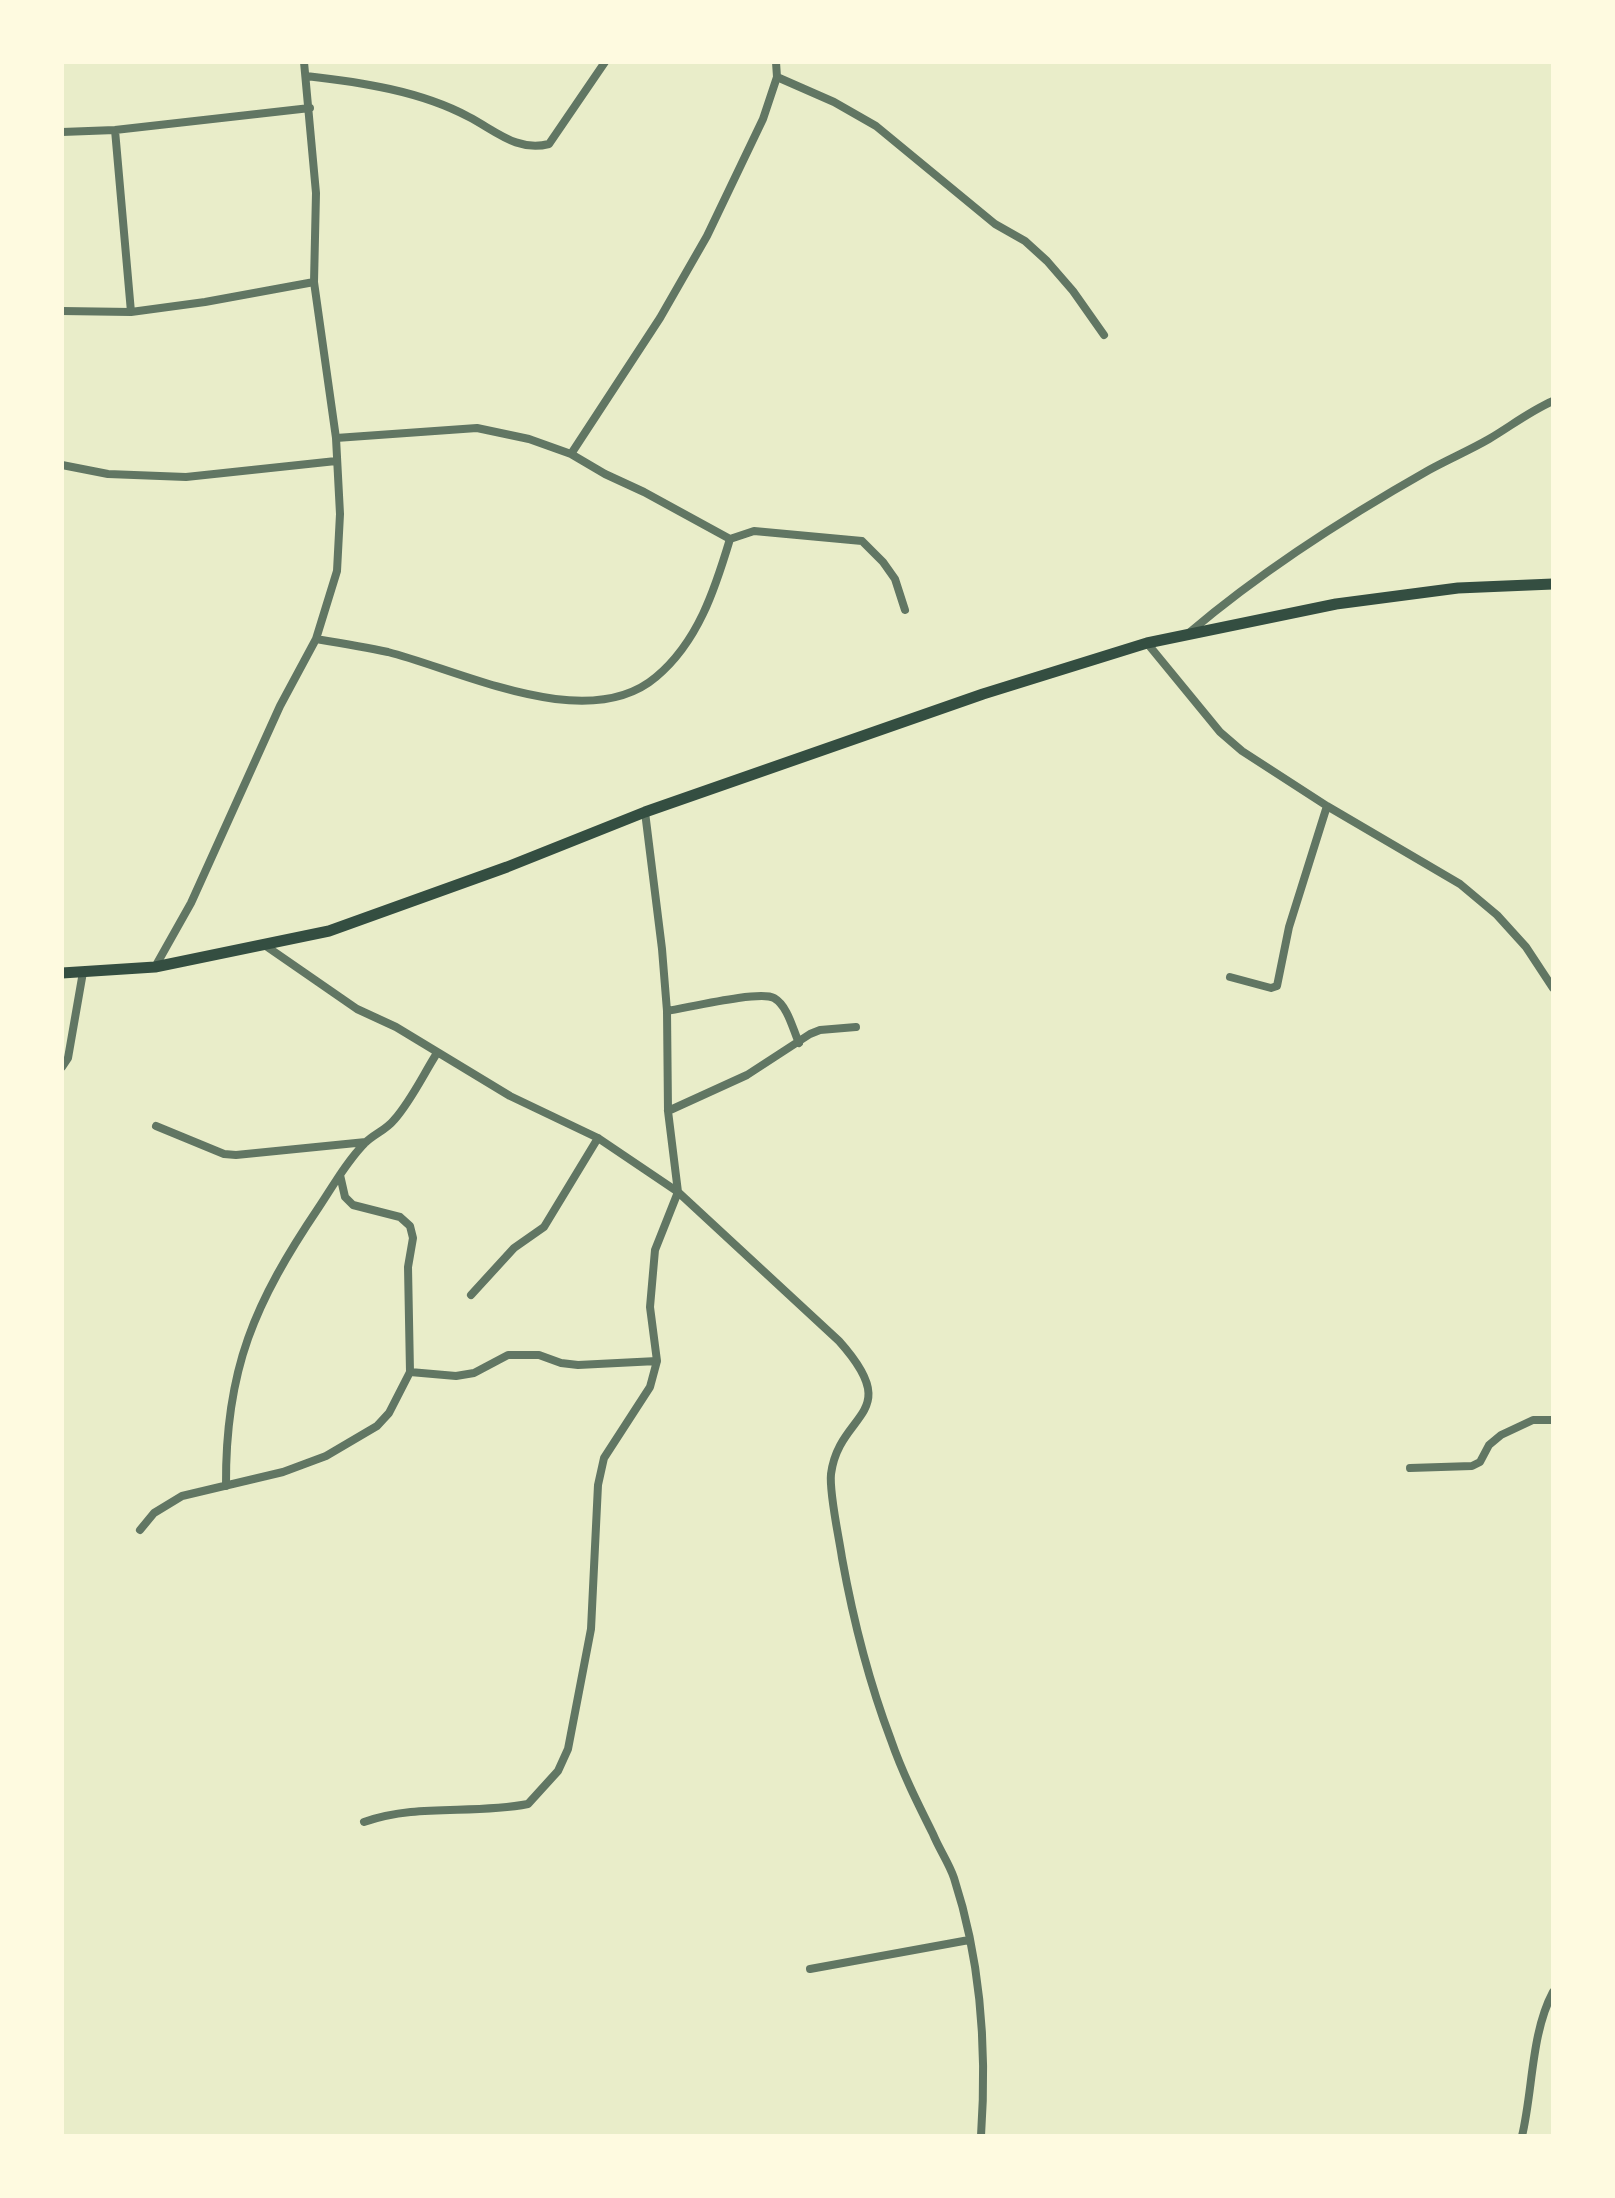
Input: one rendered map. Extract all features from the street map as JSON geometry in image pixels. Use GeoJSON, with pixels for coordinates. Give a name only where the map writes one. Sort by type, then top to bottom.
{"type":"FeatureCollection","features":[{"type":"Feature","properties":{"kind":"main road"},"geometry":{"type":"LineString","coordinates":[[62,973],[155,967],[329,931],[507,867],[645,812],[983,694],[1147,643],[1336,604],[1458,588],[1553,584]]}},
{"type":"Feature","properties":{"kind":"street"},"geometry":{"type":"LineString","coordinates":[[155,967],[191,903],[280,706],[316,639],[337,571],[340,514],[336,438],[314,282],[316,193],[304,62]]}},
{"type":"Feature","properties":{"kind":"street"},"geometry":{"type":"LineString","coordinates":[[306,76],[351,81],[436,104],[466,115],[517,144],[533,148],[549,144],[605,62]]}},
{"type":"Feature","properties":{"kind":"street"},"geometry":{"type":"LineString","coordinates":[[571,454],[660,318],[707,236],[763,119],[777,77],[776,62]]}},
{"type":"Feature","properties":{"kind":"street"},"geometry":{"type":"LineString","coordinates":[[777,77],[834,102],[876,126],[995,224],[1025,241],[1073,291],[1104,335]]}},
{"type":"Feature","properties":{"kind":"street"},"geometry":{"type":"LineString","coordinates":[[62,132],[115,130],[310,108]]}},
{"type":"Feature","properties":{"kind":"street"},"geometry":{"type":"LineString","coordinates":[[115,130],[131,312]]}},
{"type":"Feature","properties":{"kind":"street"},"geometry":{"type":"LineString","coordinates":[[62,311],[131,312],[314,282]]}},
{"type":"Feature","properties":{"kind":"street"},"geometry":{"type":"LineString","coordinates":[[1190,633],[1248,584],[1333,529],[1431,469],[1553,401]]}},
{"type":"Feature","properties":{"kind":"street"},"geometry":{"type":"LineString","coordinates":[[336,438],[477,428],[529,439],[571,454],[730,539],[754,531],[862,541],[895,579],[905,610]]}},
{"type":"Feature","properties":{"kind":"street"},"geometry":{"type":"LineString","coordinates":[[62,465],[108,474],[186,477],[336,461]]}},
{"type":"Feature","properties":{"kind":"street"},"geometry":{"type":"LineString","coordinates":[[316,639],[388,652],[514,693],[602,701],[637,690],[670,664],[688,641],[713,595],[730,539]]}},
{"type":"Feature","properties":{"kind":"street"},"geometry":{"type":"LineString","coordinates":[[1147,643],[1220,732],[1242,751],[1327,806],[1460,884],[1497,915],[1526,947],[1553,988]]}},
{"type":"Feature","properties":{"kind":"street"},"geometry":{"type":"LineString","coordinates":[[1230,977],[1271,988],[1277,986],[1289,927],[1327,806]]}},
{"type":"Feature","properties":{"kind":"street"},"geometry":{"type":"LineString","coordinates":[[364,1822],[391,1813],[528,1804],[558,1771],[568,1749],[591,1629],[598,1485],[604,1458],[650,1387],[657,1361],[650,1281],[655,1250],[678,1192],[668,1111],[667,1011],[645,812]]}},
{"type":"Feature","properties":{"kind":"street"},"geometry":{"type":"LineString","coordinates":[[263,944],[357,1009],[396,1027],[510,1096],[598,1138],[678,1192],[839,1341],[859,1364],[867,1381],[869,1397],[863,1416],[837,1452],[831,1476],[843,1559],[858,1630],[891,1740],[954,1876],[978,1984],[984,2055],[981,2136]]}},
{"type":"Feature","properties":{"kind":"street"},"geometry":{"type":"LineString","coordinates":[[62,1067],[68,1058],[83,972]]}},
{"type":"Feature","properties":{"kind":"street"},"geometry":{"type":"LineString","coordinates":[[667,1011],[759,995],[774,998],[785,1010],[799,1043]]}},
{"type":"Feature","properties":{"kind":"street"},"geometry":{"type":"LineString","coordinates":[[668,1111],[747,1075],[820,1030],[856,1027]]}},
{"type":"Feature","properties":{"kind":"street"},"geometry":{"type":"LineString","coordinates":[[226,1486],[226,1441],[236,1374],[255,1316],[282,1261],[340,1175],[366,1142],[396,1119],[437,1053]]}},
{"type":"Feature","properties":{"kind":"street"},"geometry":{"type":"LineString","coordinates":[[156,1126],[224,1154],[236,1155],[366,1142]]}},
{"type":"Feature","properties":{"kind":"street"},"geometry":{"type":"LineString","coordinates":[[471,1295],[514,1248],[544,1227],[598,1138]]}},
{"type":"Feature","properties":{"kind":"street"},"geometry":{"type":"LineString","coordinates":[[140,1530],[168,1502],[298,1467],[326,1456],[358,1439],[389,1413],[410,1372],[408,1267],[413,1238],[410,1226],[400,1217],[353,1205],[345,1197],[340,1175]]}},
{"type":"Feature","properties":{"kind":"street"},"geometry":{"type":"LineString","coordinates":[[410,1372],[456,1376],[474,1373],[508,1355],[539,1355],[578,1365],[657,1361]]}},
{"type":"Feature","properties":{"kind":"street"},"geometry":{"type":"LineString","coordinates":[[1410,1468],[1472,1466],[1480,1462],[1489,1445],[1501,1435],[1533,1420],[1553,1420]]}},
{"type":"Feature","properties":{"kind":"street"},"geometry":{"type":"LineString","coordinates":[[810,1969],[969,1940]]}},
{"type":"Feature","properties":{"kind":"street"},"geometry":{"type":"LineString","coordinates":[[1522,2136],[1530,2105],[1540,2023],[1553,1992]]}}]}
